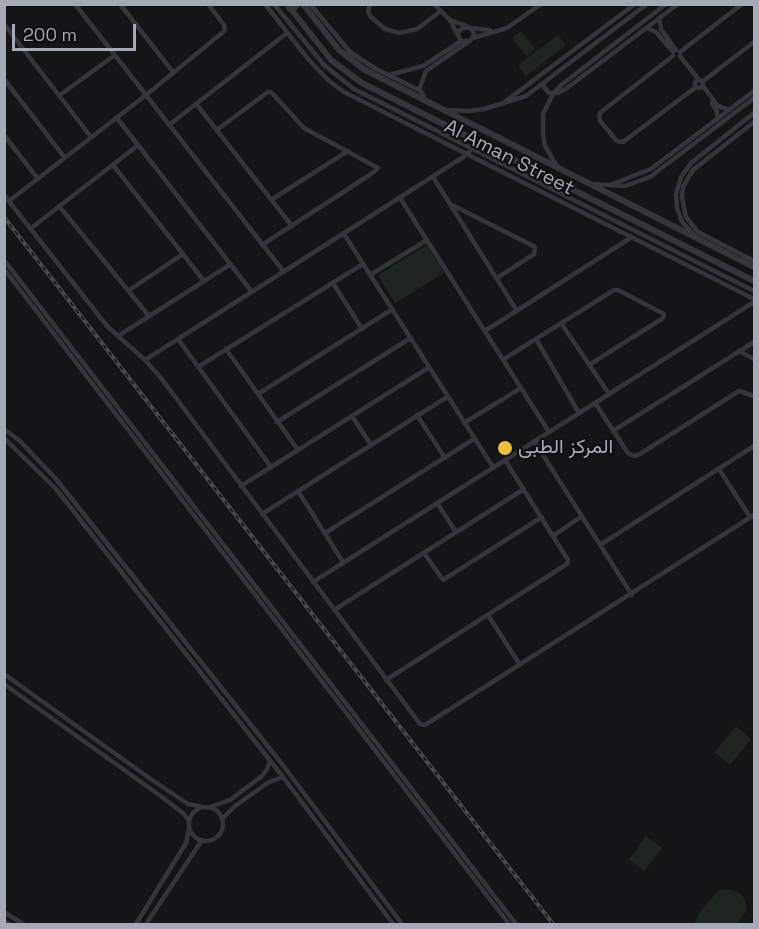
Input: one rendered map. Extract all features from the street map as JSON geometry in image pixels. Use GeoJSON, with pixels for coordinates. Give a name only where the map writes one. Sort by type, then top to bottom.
{"type":"FeatureCollection","features":[{"type":"Feature","properties":{"kind":"street"},"geometry":{"type":"LineString","coordinates":[[75,4],[284,272]]}},
{"type":"Feature","properties":{"kind":"street"},"geometry":{"type":"LineString","coordinates":[[120,4],[173,72]]}},
{"type":"Feature","properties":{"kind":"street"},"geometry":{"type":"LineString","coordinates":[[9,201],[117,118],[225,30],[224,25],[208,4]]}},
{"type":"Feature","properties":{"kind":"street"},"geometry":{"type":"LineString","coordinates":[[265,4],[308,59],[337,87],[754,300],[313,582]]}},
{"type":"Feature","properties":{"kind":"street"},"geometry":{"type":"LineString","coordinates":[[274,4],[324,65],[338,78],[354,89],[403,109]]}},
{"type":"Feature","properties":{"kind":"street"},"geometry":{"type":"LineString","coordinates":[[288,6],[294,8],[298,4]]}},
{"type":"Feature","properties":{"kind":"street","name":"Al Aman Street"},"geometry":{"type":"LineString","coordinates":[[303,4],[349,59],[441,109],[754,267]]}},
{"type":"Feature","properties":{"kind":"street"},"geometry":{"type":"LineString","coordinates":[[310,4],[350,52],[379,74],[389,75],[423,66],[461,41],[468,42]]}},
{"type":"Feature","properties":{"kind":"street"},"geometry":{"type":"LineString","coordinates":[[370,4],[368,11],[370,16],[386,29],[399,33],[417,29],[441,11]]}},
{"type":"Feature","properties":{"kind":"street"},"geometry":{"type":"LineString","coordinates":[[434,4],[450,20],[461,41]]}},
{"type":"Feature","properties":{"kind":"street"},"geometry":{"type":"LineString","coordinates":[[419,90],[426,72],[473,38],[514,24],[541,4]]}},
{"type":"Feature","properties":{"kind":"street"},"geometry":{"type":"LineString","coordinates":[[499,106],[635,4]]}},
{"type":"Feature","properties":{"kind":"street"},"geometry":{"type":"LineString","coordinates":[[441,109],[470,111],[499,106],[526,96],[647,4]]}},
{"type":"Feature","properties":{"kind":"street"},"geometry":{"type":"LineString","coordinates":[[553,94],[567,88],[678,4]]}},
{"type":"Feature","properties":{"kind":"street"},"geometry":{"type":"LineString","coordinates":[[742,4],[601,112],[600,121],[616,141],[623,142],[754,42]]}},
{"type":"Feature","properties":{"kind":"street"},"geometry":{"type":"LineString","coordinates":[[559,168],[550,155],[543,135],[543,114],[553,94],[665,5],[668,12]]}},
{"type":"Feature","properties":{"kind":"street","name":"Al Aman Street"},"geometry":{"type":"LineString","coordinates":[[288,6],[331,60],[403,109],[754,281]]}},
{"type":"Feature","properties":{"kind":"street"},"geometry":{"type":"LineString","coordinates":[[659,18],[661,29],[716,108],[717,120]]}},
{"type":"Feature","properties":{"kind":"street"},"geometry":{"type":"LineString","coordinates":[[450,20],[469,28],[474,33],[473,38]]}},
{"type":"Feature","properties":{"kind":"street"},"geometry":{"type":"LineString","coordinates":[[615,20],[620,26]]}},
{"type":"Feature","properties":{"kind":"street"},"geometry":{"type":"LineString","coordinates":[[305,28],[308,21],[315,21]]}},
{"type":"Feature","properties":{"kind":"street"},"geometry":{"type":"LineString","coordinates":[[4,24],[92,137]]}},
{"type":"Feature","properties":{"kind":"street"},"geometry":{"type":"LineString","coordinates":[[458,33],[461,29],[469,28],[492,31]]}},
{"type":"Feature","properties":{"kind":"street"},"geometry":{"type":"LineString","coordinates":[[647,28],[656,32],[677,54]]}},
{"type":"Feature","properties":{"kind":"street"},"geometry":{"type":"LineString","coordinates":[[169,126],[293,29]]}},
{"type":"Feature","properties":{"kind":"street"},"geometry":{"type":"LineString","coordinates":[[60,95],[115,55]]}},
{"type":"Feature","properties":{"kind":"street"},"geometry":{"type":"LineString","coordinates":[[423,66],[426,72]]}},
{"type":"Feature","properties":{"kind":"street"},"geometry":{"type":"LineString","coordinates":[[389,75],[419,90],[424,100]]}},
{"type":"Feature","properties":{"kind":"street"},"geometry":{"type":"LineString","coordinates":[[4,79],[65,158]]}},
{"type":"Feature","properties":{"kind":"street"},"geometry":{"type":"LineString","coordinates":[[544,83],[546,90],[553,94]]}},
{"type":"Feature","properties":{"kind":"street"},"geometry":{"type":"LineString","coordinates":[[699,84],[718,106],[730,110]]}},
{"type":"Feature","properties":{"kind":"street"},"geometry":{"type":"LineString","coordinates":[[590,184],[625,186],[642,181],[683,153],[717,120],[754,91]]}},
{"type":"Feature","properties":{"kind":"street"},"geometry":{"type":"LineString","coordinates":[[218,129],[271,92],[299,124],[377,166],[377,170],[262,245]]}},
{"type":"Feature","properties":{"kind":"street"},"geometry":{"type":"LineString","coordinates":[[607,186],[651,169],[754,98]]}},
{"type":"Feature","properties":{"kind":"street"},"geometry":{"type":"LineString","coordinates":[[197,105],[292,225]]}},
{"type":"Feature","properties":{"kind":"street"},"geometry":{"type":"LineString","coordinates":[[696,238],[682,222],[676,201],[681,177],[691,163],[754,113]]}},
{"type":"Feature","properties":{"kind":"street"},"geometry":{"type":"LineString","coordinates":[[117,118],[252,292]]}},
{"type":"Feature","properties":{"kind":"street"},"geometry":{"type":"LineString","coordinates":[[744,122],[748,127]]}},
{"type":"Feature","properties":{"kind":"street"},"geometry":{"type":"LineString","coordinates":[[754,122],[693,170],[683,188],[682,197],[686,217],[698,232],[754,261]]}},
{"type":"Feature","properties":{"kind":"street"},"geometry":{"type":"LineString","coordinates":[[4,135],[38,179]]}},
{"type":"Feature","properties":{"kind":"street"},"geometry":{"type":"LineString","coordinates":[[145,360],[433,177],[468,154],[474,144],[610,218],[754,291]]}},
{"type":"Feature","properties":{"kind":"street"},"geometry":{"type":"LineString","coordinates":[[30,228],[137,146]]}},
{"type":"Feature","properties":{"kind":"street"},"geometry":{"type":"LineString","coordinates":[[271,200],[348,151]]}},
{"type":"Feature","properties":{"kind":"street"},"geometry":{"type":"LineString","coordinates":[[683,153],[685,159],[691,163]]}},
{"type":"Feature","properties":{"kind":"street"},"geometry":{"type":"LineString","coordinates":[[113,165],[204,281]]}},
{"type":"Feature","properties":{"kind":"street"},"geometry":{"type":"LineString","coordinates":[[433,177],[517,311]]}},
{"type":"Feature","properties":{"kind":"street"},"geometry":{"type":"LineString","coordinates":[[4,195],[107,326],[145,360],[161,378],[418,723],[423,725],[632,595],[752,516],[719,469]]}},
{"type":"Feature","properties":{"kind":"street"},"geometry":{"type":"LineString","coordinates":[[400,198],[549,432]]}},
{"type":"Feature","properties":{"kind":"street"},"geometry":{"type":"LineString","coordinates":[[450,203],[535,247],[534,254],[497,278]]}},
{"type":"Feature","properties":{"kind":"street"},"geometry":{"type":"LineString","coordinates":[[60,206],[149,316]]}},
{"type":"Feature","properties":{"kind":"street"},"geometry":{"type":"LineString","coordinates":[[610,218],[614,211]]}},
{"type":"Feature","properties":{"kind":"street"},"geometry":{"type":"LineString","coordinates":[[485,331],[639,232]]}},
{"type":"Feature","properties":{"kind":"street"},"geometry":{"type":"LineString","coordinates":[[344,234],[493,467]]}},
{"type":"Feature","properties":{"kind":"street"},"geometry":{"type":"LineString","coordinates":[[370,275],[427,240]]}},
{"type":"Feature","properties":{"kind":"street"},"geometry":{"type":"LineString","coordinates":[[128,291],[183,254]]}},
{"type":"Feature","properties":{"kind":"street"},"geometry":{"type":"LineString","coordinates":[[4,260],[516,924]]}},
{"type":"Feature","properties":{"kind":"street"},"geometry":{"type":"LineString","coordinates":[[118,336],[231,264]]}},
{"type":"Feature","properties":{"kind":"street"},"geometry":{"type":"LineString","coordinates":[[198,367],[363,264]]}},
{"type":"Feature","properties":{"kind":"street"},"geometry":{"type":"LineString","coordinates":[[4,269],[509,924]]}},
{"type":"Feature","properties":{"kind":"street"},"geometry":{"type":"LineString","coordinates":[[726,276],[730,269]]}},
{"type":"Feature","properties":{"kind":"street"},"geometry":{"type":"LineString","coordinates":[[333,283],[362,329]]}},
{"type":"Feature","properties":{"kind":"street"},"geometry":{"type":"LineString","coordinates":[[504,359],[611,291],[618,290],[664,314],[663,318],[589,365]]}},
{"type":"Feature","properties":{"kind":"street"},"geometry":{"type":"LineString","coordinates":[[258,394],[392,310]]}},
{"type":"Feature","properties":{"kind":"street"},"geometry":{"type":"LineString","coordinates":[[561,323],[609,394]]}},
{"type":"Feature","properties":{"kind":"street"},"geometry":{"type":"LineString","coordinates":[[178,339],[271,467]]}},
{"type":"Feature","properties":{"kind":"street"},"geometry":{"type":"LineString","coordinates":[[277,422],[410,339]]}},
{"type":"Feature","properties":{"kind":"street"},"geometry":{"type":"LineString","coordinates":[[536,339],[579,413]]}},
{"type":"Feature","properties":{"kind":"street"},"geometry":{"type":"LineString","coordinates":[[613,431],[754,342]]}},
{"type":"Feature","properties":{"kind":"street"},"geometry":{"type":"LineString","coordinates":[[226,349],[297,450]]}},
{"type":"Feature","properties":{"kind":"street"},"geometry":{"type":"LineString","coordinates":[[739,351],[754,359]]}},
{"type":"Feature","properties":{"kind":"street"},"geometry":{"type":"LineString","coordinates":[[241,486],[428,368]]}},
{"type":"Feature","properties":{"kind":"street"},"geometry":{"type":"LineString","coordinates":[[464,423],[521,388]]}},
{"type":"Feature","properties":{"kind":"street"},"geometry":{"type":"LineString","coordinates":[[595,403],[628,453],[637,456],[739,391],[754,396]]}},
{"type":"Feature","properties":{"kind":"street"},"geometry":{"type":"LineString","coordinates":[[262,514],[447,397]]}},
{"type":"Feature","properties":{"kind":"street"},"geometry":{"type":"LineString","coordinates":[[352,416],[371,445]]}},
{"type":"Feature","properties":{"kind":"street"},"geometry":{"type":"LineString","coordinates":[[417,416],[445,458]]}},
{"type":"Feature","properties":{"kind":"street"},"geometry":{"type":"LineString","coordinates":[[4,429],[20,441],[45,466],[302,791],[402,924]]}},
{"type":"Feature","properties":{"kind":"street"},"geometry":{"type":"LineString","coordinates":[[4,438],[56,489],[283,777],[393,924]]}},
{"type":"Feature","properties":{"kind":"street"},"geometry":{"type":"LineString","coordinates":[[325,532],[474,439]]}},
{"type":"Feature","properties":{"kind":"street"},"geometry":{"type":"LineString","coordinates":[[534,441],[632,595]]}},
{"type":"Feature","properties":{"kind":"street"},"geometry":{"type":"LineString","coordinates":[[600,545],[754,446]]}},
{"type":"Feature","properties":{"kind":"street"},"geometry":{"type":"LineString","coordinates":[[386,680],[567,564],[568,560],[505,460]]}},
{"type":"Feature","properties":{"kind":"street"},"geometry":{"type":"LineString","coordinates":[[39,472],[45,466]]}},
{"type":"Feature","properties":{"kind":"street"},"geometry":{"type":"LineString","coordinates":[[334,610],[524,489]]}},
{"type":"Feature","properties":{"kind":"street"},"geometry":{"type":"LineString","coordinates":[[298,491],[343,562]]}},
{"type":"Feature","properties":{"kind":"street"},"geometry":{"type":"LineString","coordinates":[[437,503],[456,532]]}},
{"type":"Feature","properties":{"kind":"street"},"geometry":{"type":"LineString","coordinates":[[553,536],[582,516]]}},
{"type":"Feature","properties":{"kind":"street"},"geometry":{"type":"LineString","coordinates":[[424,552],[443,580],[542,517]]}},
{"type":"Feature","properties":{"kind":"street"},"geometry":{"type":"LineString","coordinates":[[488,615],[520,665]]}},
{"type":"Feature","properties":{"kind":"street"},"geometry":{"type":"LineString","coordinates":[[4,674],[188,804],[209,807],[230,800],[262,776],[270,761]]}},
{"type":"Feature","properties":{"kind":"street"},"geometry":{"type":"LineString","coordinates":[[4,684],[182,812],[189,821]]}},
{"type":"Feature","properties":{"kind":"street"},"geometry":{"type":"LineString","coordinates":[[237,720],[243,716]]}},
{"type":"Feature","properties":{"kind":"street"},"geometry":{"type":"LineString","coordinates":[[140,781],[145,775]]}},
{"type":"Feature","properties":{"kind":"street"},"geometry":{"type":"LineString","coordinates":[[222,819],[235,806],[268,782],[283,777]]}},
{"type":"Feature","properties":{"kind":"street"},"geometry":{"type":"LineString","coordinates":[[296,796],[302,791]]}},
{"type":"Feature","properties":{"kind":"street"},"geometry":{"type":"LineString","coordinates":[[136,924],[189,837],[189,821],[192,813],[202,807]]}},
{"type":"Feature","properties":{"kind":"street"},"geometry":{"type":"LineString","coordinates":[[189,828],[194,836],[202,840],[210,840],[217,836],[222,830],[222,819],[217,811],[209,807]]}},
{"type":"Feature","properties":{"kind":"street"},"geometry":{"type":"LineString","coordinates":[[146,924],[202,840]]}},
{"type":"Feature","properties":{"kind":"street"},"geometry":{"type":"LineString","coordinates":[[4,912],[23,924]]}},
{"type":"Feature","properties":{"kind":"street"},"geometry":{"type":"LineString","coordinates":[[4,921],[9,924]]}},
{"type":"Feature","properties":{"kind":"shaded area"},"geometry":{"type":"Polygon","coordinates":[[[521,31],[535,49],[526,56],[512,38],[521,31]]]}},
{"type":"Feature","properties":{"kind":"shaded area"},"geometry":{"type":"Polygon","coordinates":[[[558,35],[566,45],[526,76],[518,65],[558,35]]]}},
{"type":"Feature","properties":{"kind":"shaded area"},"geometry":{"type":"Polygon","coordinates":[[[427,245],[444,273],[395,303],[378,275],[427,245]]]}},
{"type":"Feature","properties":{"kind":"shaded area"},"geometry":{"type":"Polygon","coordinates":[[[736,726],[751,739],[730,765],[715,752],[736,726]]]}},
{"type":"Feature","properties":{"kind":"shaded area"},"geometry":{"type":"Polygon","coordinates":[[[646,836],[662,848],[644,871],[629,859],[646,836]]]}},
{"type":"Feature","properties":{"kind":"shaded area"},"geometry":{"type":"Polygon","coordinates":[[[729,889],[740,893],[745,900],[747,910],[737,924],[694,924],[700,912],[718,891],[729,889]]]}},
{"type":"Feature","properties":{"kind":"railway"},"geometry":{"type":"LineString","coordinates":[[4,217],[553,924]]}},
{"type":"Feature","properties":{"kind":"place","name":"المركز الطبى"},"geometry":{"type":"Point","coordinates":[505,448]}}]}
